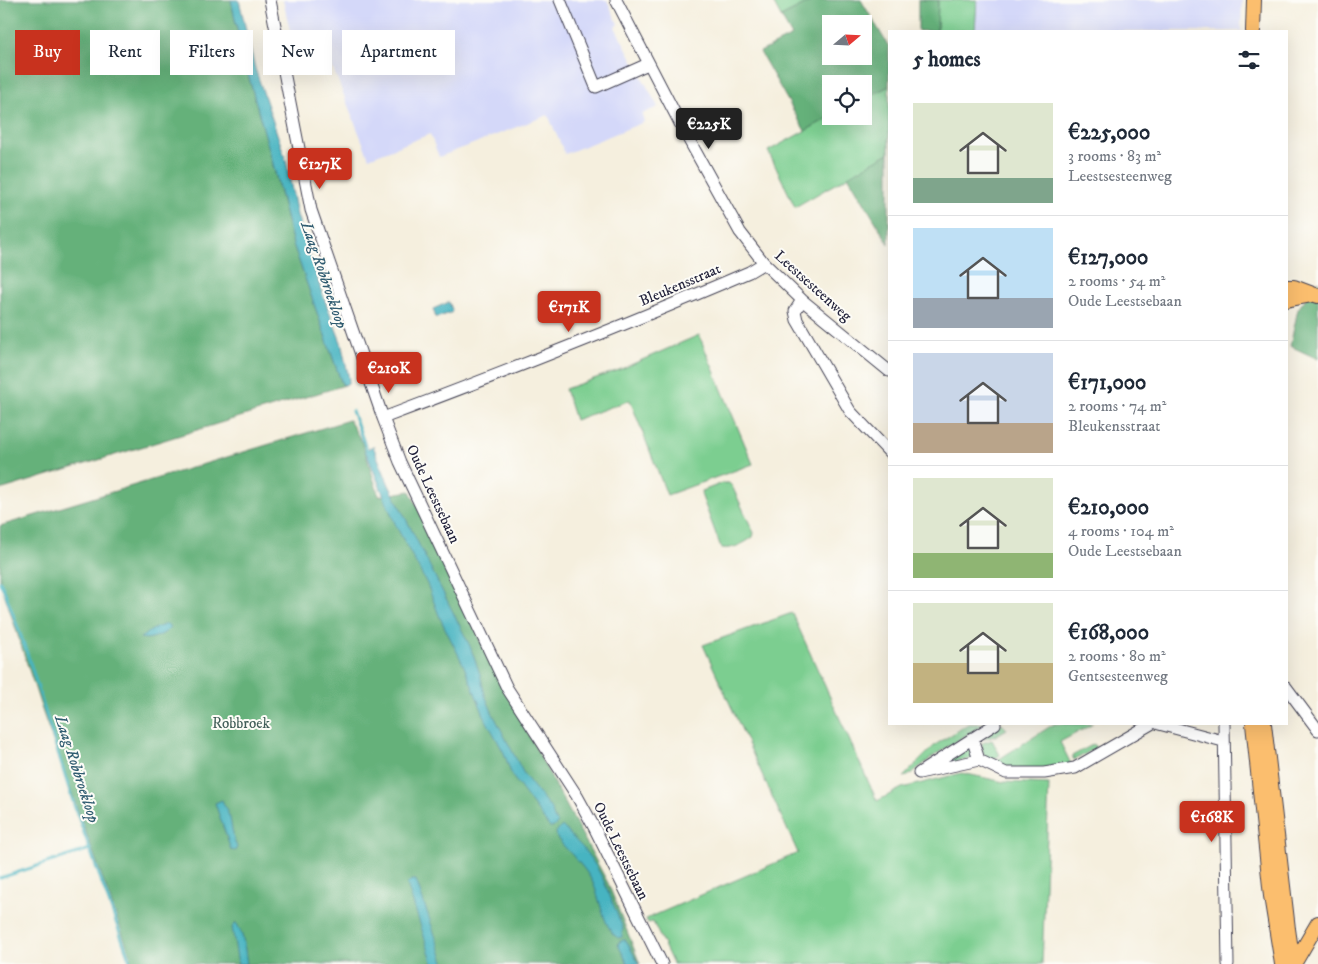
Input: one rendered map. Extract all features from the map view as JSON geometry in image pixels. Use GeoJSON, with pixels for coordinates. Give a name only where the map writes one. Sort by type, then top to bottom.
{"type":"FeatureCollection","features":[{"type":"Feature","properties":{"kind":"main road"},"geometry":{"type":"LineString","coordinates":[[1253,30],[1254,0]]}},
{"type":"Feature","properties":{"kind":"main road"},"geometry":{"type":"LineString","coordinates":[[1289,285],[1315,295]]}},
{"type":"Feature","properties":{"kind":"main road"},"geometry":{"type":"LineString","coordinates":[[1288,300],[1315,295]]}},
{"type":"Feature","properties":{"kind":"main road"},"geometry":{"type":"LineString","coordinates":[[1253,725],[1272,896],[1282,964]]}},
{"type":"Feature","properties":{"kind":"main road"},"geometry":{"type":"LineString","coordinates":[[1264,725],[1288,929],[1294,964]]}},
{"type":"Feature","properties":{"kind":"main road"},"geometry":{"type":"LineString","coordinates":[[1294,964],[1318,922]]}},
{"type":"Feature","properties":{"kind":"street","name":"Oude Leestsebaan"},"geometry":{"type":"LineString","coordinates":[[270,0],[311,210],[383,418],[410,483],[507,688],[577,796],[662,964]]}},
{"type":"Feature","properties":{"kind":"street"},"geometry":{"type":"LineString","coordinates":[[560,0],[596,87],[648,64]]}},
{"type":"Feature","properties":{"kind":"street","name":"Leestsesteenweg"},"geometry":{"type":"LineString","coordinates":[[616,0],[648,64],[735,224],[764,263],[802,300],[888,370]]}},
{"type":"Feature","properties":{"kind":"street","name":"Bleukensstraat"},"geometry":{"type":"LineString","coordinates":[[383,418],[609,331],[749,272],[764,263]]}},
{"type":"Feature","properties":{"kind":"street"},"geometry":{"type":"LineString","coordinates":[[802,300],[795,311],[797,320],[850,411],[888,451]]}},
{"type":"Feature","properties":{"kind":"street"},"geometry":{"type":"LineString","coordinates":[[1288,690],[1318,730]]}},
{"type":"Feature","properties":{"kind":"street"},"geometry":{"type":"LineString","coordinates":[[993,725],[919,773],[979,760],[1006,773],[1044,773],[1075,768],[1149,725]]}},
{"type":"Feature","properties":{"kind":"street"},"geometry":{"type":"LineString","coordinates":[[1163,725],[1223,741]]}},
{"type":"Feature","properties":{"kind":"street"},"geometry":{"type":"LineString","coordinates":[[1224,725],[1228,964]]}},
{"type":"Feature","properties":{"kind":"street"},"geometry":{"type":"LineString","coordinates":[[972,738],[979,760]]}},
{"type":"Feature","properties":{"kind":"shaded area"},"geometry":{"type":"Polygon","coordinates":[[[283,0],[607,0],[618,24],[615,27],[658,107],[642,114],[644,122],[565,154],[548,115],[439,157],[430,134],[369,158],[332,66],[332,30],[290,30],[283,0]]]}},
{"type":"Feature","properties":{"kind":"shaded area"},"geometry":{"type":"Polygon","coordinates":[[[977,0],[1242,0],[1241,30],[975,30],[977,0]]]}},
{"type":"Feature","properties":{"kind":"green space"},"geometry":{"type":"Polygon","coordinates":[[[0,0],[231,0],[237,30],[170,30],[170,75],[248,75],[293,244],[342,384],[345,385],[0,490],[0,0]]]}},
{"type":"Feature","properties":{"kind":"green space"},"geometry":{"type":"Polygon","coordinates":[[[772,0],[814,0],[781,17],[772,0]]]}},
{"type":"Feature","properties":{"kind":"green space"},"geometry":{"type":"Polygon","coordinates":[[[814,0],[861,0],[870,15],[822,15],[822,65],[872,65],[872,18],[888,45],[888,87],[872,95],[872,75],[822,75],[822,122],[805,131],[760,52],[792,36],[781,17],[814,0]]]}},
{"type":"Feature","properties":{"kind":"green space"},"geometry":{"type":"Polygon","coordinates":[[[918,0],[938,0],[937,30],[918,30],[918,0]]]}},
{"type":"Feature","properties":{"kind":"green space"},"geometry":{"type":"Polygon","coordinates":[[[938,0],[977,0],[975,30],[937,30],[938,0]]]}},
{"type":"Feature","properties":{"kind":"green space"},"geometry":{"type":"Polygon","coordinates":[[[888,87],[888,154],[795,207],[768,151],[822,121],[822,125],[872,125],[872,95],[888,87]]]}},
{"type":"Feature","properties":{"kind":"green space"},"geometry":{"type":"Polygon","coordinates":[[[888,154],[888,242],[848,176],[888,154]]]}},
{"type":"Feature","properties":{"kind":"green space"},"geometry":{"type":"Polygon","coordinates":[[[1318,281],[1318,359],[1290,346],[1298,309],[1318,281]]]}},
{"type":"Feature","properties":{"kind":"green space"},"geometry":{"type":"Polygon","coordinates":[[[699,335],[753,464],[667,495],[630,400],[575,420],[565,389],[619,370],[699,335]]]}},
{"type":"Feature","properties":{"kind":"green space","name":"Robbroek"},"geometry":{"type":"Polygon","coordinates":[[[349,420],[362,442],[379,496],[410,491],[489,657],[608,883],[640,964],[128,964],[131,957],[43,713],[0,580],[0,526],[349,420]]]}},
{"type":"Feature","properties":{"kind":"green space"},"geometry":{"type":"Polygon","coordinates":[[[723,483],[729,483],[732,486],[754,533],[753,537],[746,542],[726,548],[722,548],[720,545],[701,494],[702,491],[723,483]]]}},
{"type":"Feature","properties":{"kind":"green space"},"geometry":{"type":"Polygon","coordinates":[[[792,613],[877,801],[902,788],[962,773],[1004,782],[1049,784],[1042,964],[673,964],[653,922],[648,923],[646,919],[798,853],[703,645],[792,613]]]}},
{"type":"Feature","properties":{"kind":"green space"},"geometry":{"type":"Polygon","coordinates":[[[966,725],[982,725],[938,753],[908,776],[903,777],[935,745],[966,725]]]}},
{"type":"Feature","properties":{"kind":"green space"},"geometry":{"type":"Polygon","coordinates":[[[1000,725],[1007,729],[995,736],[984,739],[992,730],[1000,725]]]}},
{"type":"Feature","properties":{"kind":"green space"},"geometry":{"type":"Polygon","coordinates":[[[1052,725],[1091,725],[1060,742],[1071,764],[1051,768],[1022,769],[993,763],[1052,725]]]}},
{"type":"Feature","properties":{"kind":"green space"},"geometry":{"type":"Polygon","coordinates":[[[992,740],[1000,755],[990,762],[984,754],[982,743],[992,740]]]}},
{"type":"Feature","properties":{"kind":"green space"},"geometry":{"type":"Polygon","coordinates":[[[1094,744],[1096,748],[1074,760],[1072,756],[1094,744]]]}},
{"type":"Feature","properties":{"kind":"green space"},"geometry":{"type":"Polygon","coordinates":[[[968,747],[973,758],[943,764],[968,747]]]}},
{"type":"Feature","properties":{"kind":"water"},"geometry":{"type":"Polygon","coordinates":[[[231,0],[239,0],[246,30],[237,30],[231,0]]]}},
{"type":"Feature","properties":{"kind":"water"},"geometry":{"type":"Polygon","coordinates":[[[253,60],[286,160],[297,215],[321,290],[341,342],[349,379],[345,385],[342,384],[293,244],[248,75],[253,75],[253,60]]]}},
{"type":"Feature","properties":{"kind":"water"},"geometry":{"type":"Polygon","coordinates":[[[449,302],[453,312],[436,318],[433,309],[449,302]]]}},
{"type":"Feature","properties":{"kind":"water"},"geometry":{"type":"Polygon","coordinates":[[[373,446],[389,485],[470,646],[492,712],[525,776],[552,810],[554,819],[558,823],[554,827],[550,828],[512,776],[504,753],[486,720],[463,664],[440,618],[427,584],[396,526],[365,450],[373,446]]]}},
{"type":"Feature","properties":{"kind":"water"},"geometry":{"type":"Polygon","coordinates":[[[167,624],[171,627],[161,635],[148,639],[140,638],[155,628],[167,624]]]}},
{"type":"Feature","properties":{"kind":"water"},"geometry":{"type":"Polygon","coordinates":[[[222,800],[230,818],[237,847],[235,851],[231,850],[215,803],[222,800]]]}},
{"type":"Feature","properties":{"kind":"water"},"geometry":{"type":"Polygon","coordinates":[[[562,826],[583,848],[596,866],[623,928],[622,937],[618,938],[613,934],[605,920],[592,881],[557,838],[556,832],[562,826]]]}},
{"type":"Feature","properties":{"kind":"water"},"geometry":{"type":"Polygon","coordinates":[[[411,880],[416,880],[445,964],[433,964],[407,884],[411,880]]]}},
{"type":"Feature","properties":{"kind":"water"},"geometry":{"type":"Polygon","coordinates":[[[236,923],[245,948],[247,964],[238,964],[232,927],[236,923]]]}},
{"type":"Feature","properties":{"kind":"water"},"geometry":{"type":"Polygon","coordinates":[[[623,940],[626,940],[639,964],[628,964],[618,945],[623,940]]]}},
{"type":"Feature","properties":{"kind":"waterway","name":"Laag Robbroekloop"},"geometry":{"type":"LineString","coordinates":[[352,411],[368,453]]}},
{"type":"Feature","properties":{"kind":"waterway","name":"Laag Robbroekloop"},"geometry":{"type":"LineString","coordinates":[[0,582],[28,656],[74,805],[131,964]]}},
{"type":"Feature","properties":{"kind":"waterway"},"geometry":{"type":"LineString","coordinates":[[0,878],[90,849]]}}]}
